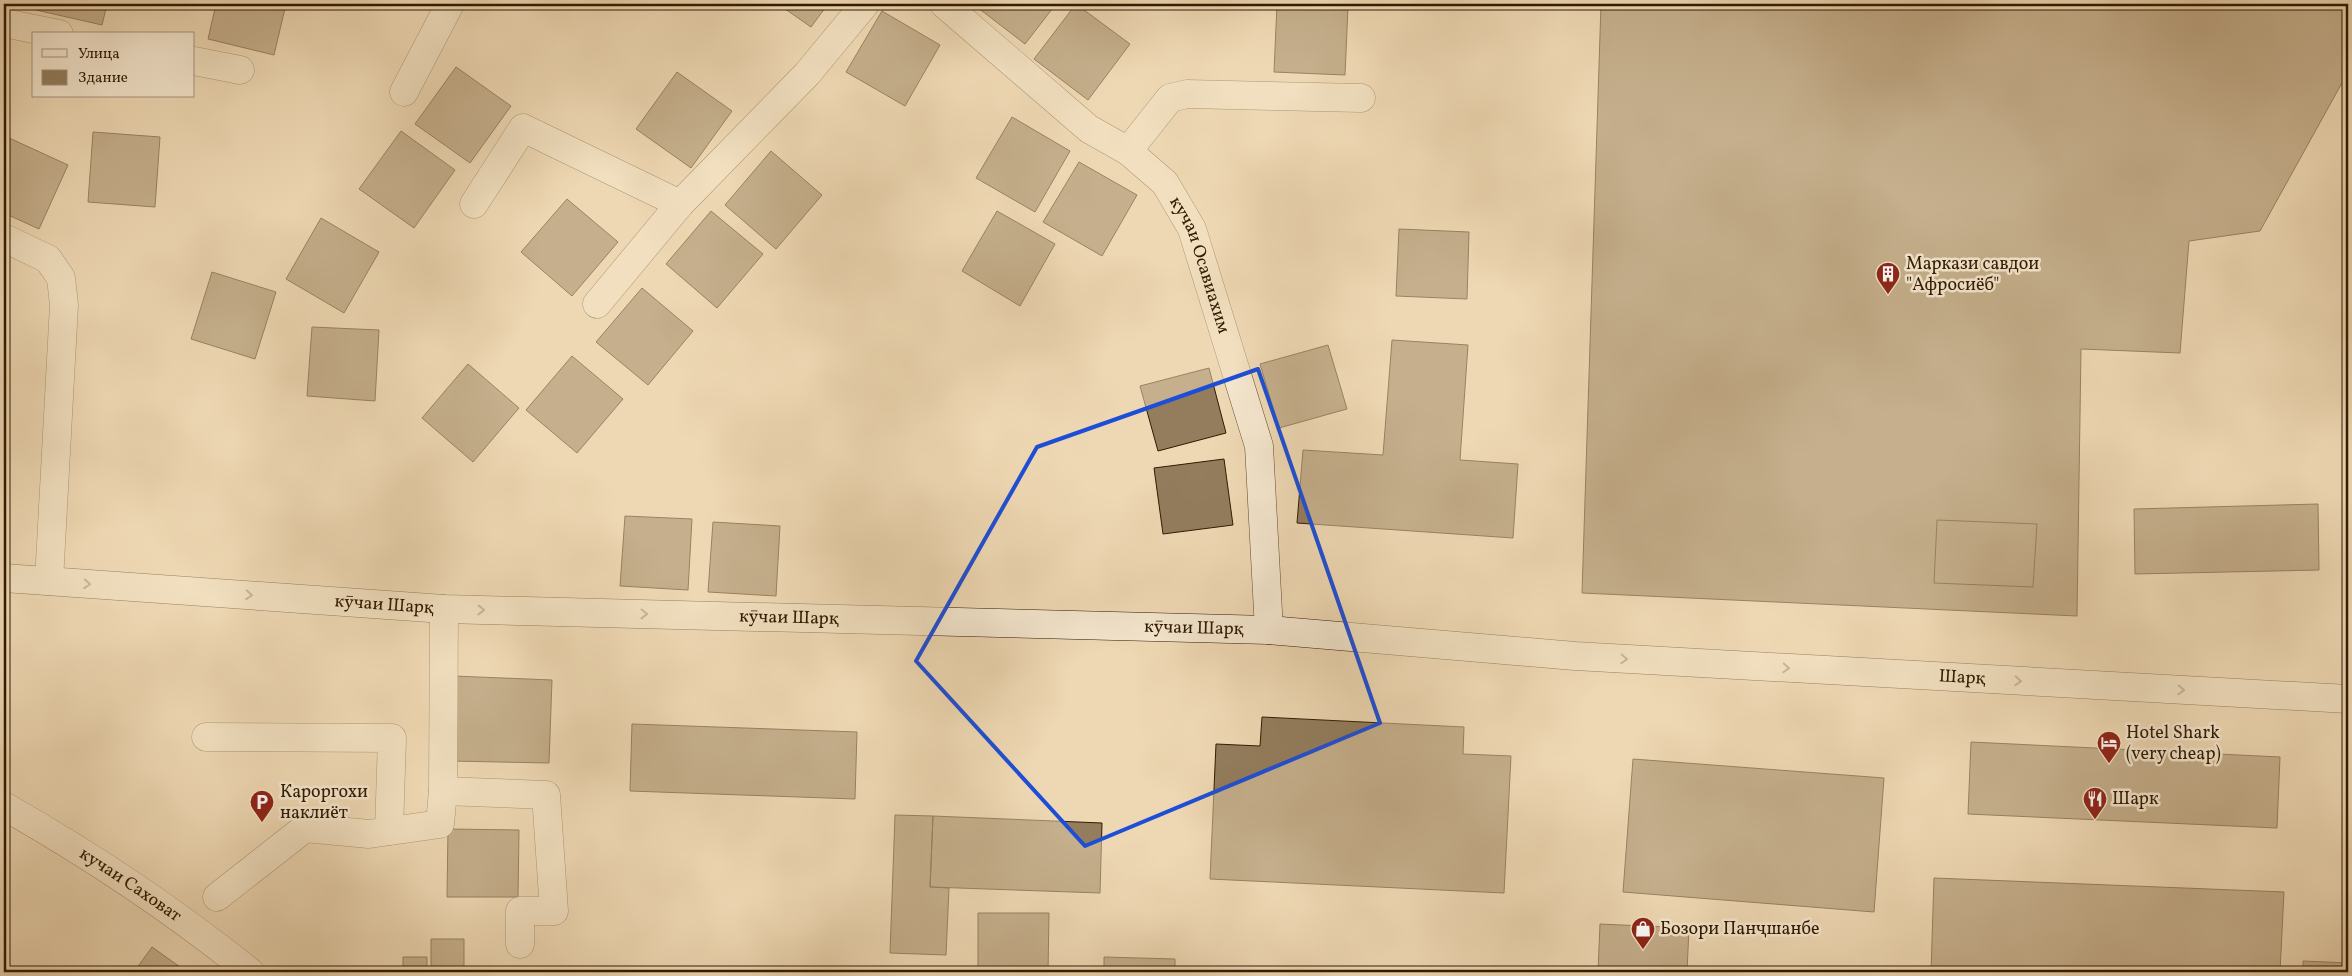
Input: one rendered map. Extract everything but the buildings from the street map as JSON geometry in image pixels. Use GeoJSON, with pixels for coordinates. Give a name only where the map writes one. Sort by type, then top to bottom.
{"type":"FeatureCollection","features":[{"type":"Feature","properties":{"kind":"street"},"geometry":{"type":"LineString","coordinates":[[404,92],[450,4]]}},
{"type":"Feature","properties":{"kind":"street"},"geometry":{"type":"LineString","coordinates":[[597,304],[680,204],[807,74],[865,4]]}},
{"type":"Feature","properties":{"kind":"street","name":"кучаи Осавиахим"},"geometry":{"type":"LineString","coordinates":[[944,4],[1089,129],[1128,151],[1165,184],[1192,229],[1259,446],[1269,630]]}},
{"type":"Feature","properties":{"kind":"street"},"geometry":{"type":"LineString","coordinates":[[4,23],[49,32]]}},
{"type":"Feature","properties":{"kind":"street"},"geometry":{"type":"LineString","coordinates":[[195,61],[240,70]]}},
{"type":"Feature","properties":{"kind":"street"},"geometry":{"type":"LineString","coordinates":[[1128,151],[1170,98],[1187,94],[1361,98]]}},
{"type":"Feature","properties":{"kind":"street"},"geometry":{"type":"LineString","coordinates":[[474,204],[524,128],[680,204]]}},
{"type":"Feature","properties":{"kind":"street"},"geometry":{"type":"LineString","coordinates":[[4,238],[48,259],[61,278],[64,305],[49,581]]}},
{"type":"Feature","properties":{"kind":"street","name":"кӯчаи Шарқ"},"geometry":{"type":"LineString","coordinates":[[4,578],[444,609],[1269,630],[1575,656]]}},
{"type":"Feature","properties":{"kind":"street"},"geometry":{"type":"LineString","coordinates":[[217,897],[305,828],[368,834],[440,824],[443,791],[444,609]]}},
{"type":"Feature","properties":{"kind":"street","name":"Шарқ"},"geometry":{"type":"LineString","coordinates":[[1575,656],[2348,699]]}},
{"type":"Feature","properties":{"kind":"street"},"geometry":{"type":"LineString","coordinates":[[206,737],[392,738],[389,831]]}},
{"type":"Feature","properties":{"kind":"street"},"geometry":{"type":"LineString","coordinates":[[443,791],[546,795],[554,911],[520,911],[520,944]]}},
{"type":"Feature","properties":{"kind":"street","name":"кучаи Саховат"},"geometry":{"type":"LineString","coordinates":[[5,812],[111,872],[203,935],[250,972]]}},
{"type":"Feature","properties":{"kind":"highlighted area"},"geometry":{"type":"Polygon","coordinates":[[[1258,369],[1380,723],[1085,846],[916,661],[1037,447],[1258,369]]]}},
{"type":"Feature","properties":{"kind":"place","name":"Маркази савдои \"Афросиёб\""},"geometry":{"type":"Point","coordinates":[1888,295]}},
{"type":"Feature","properties":{"kind":"place","name":"Hotel Shark (very cheap)"},"geometry":{"type":"Point","coordinates":[2109,764]}},
{"type":"Feature","properties":{"kind":"place","name":"Шарк"},"geometry":{"type":"Point","coordinates":[2095,820]}},
{"type":"Feature","properties":{"kind":"place","name":"Кароргохи наклиёт"},"geometry":{"type":"Point","coordinates":[262,823]}},
{"type":"Feature","properties":{"kind":"place","name":"Бозори Панҷшанбе"},"geometry":{"type":"Point","coordinates":[1643,950]}}]}
